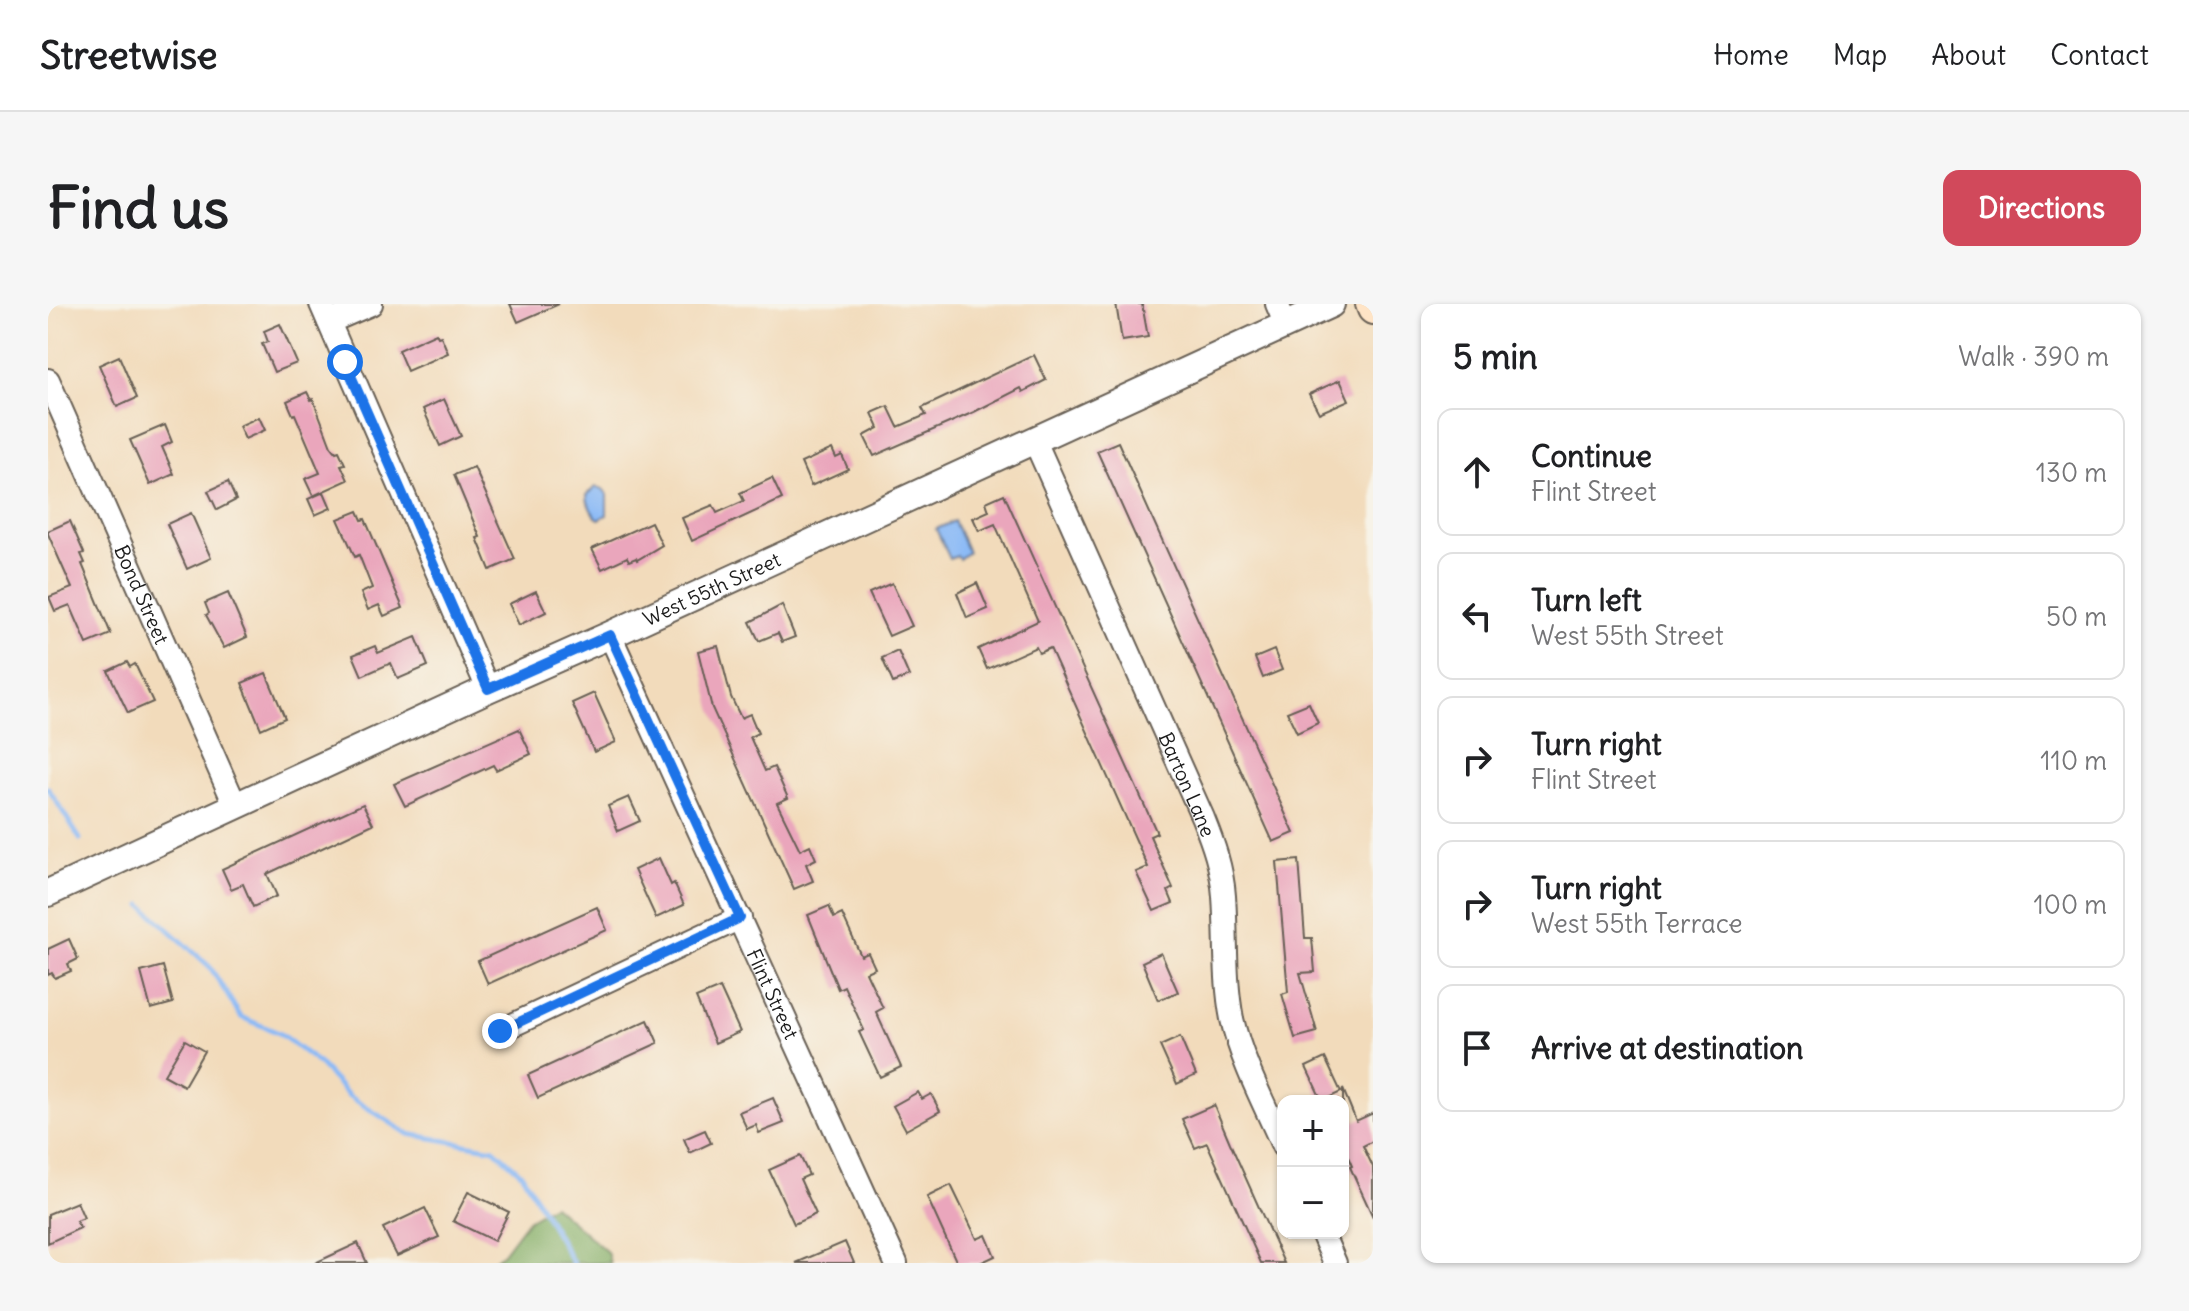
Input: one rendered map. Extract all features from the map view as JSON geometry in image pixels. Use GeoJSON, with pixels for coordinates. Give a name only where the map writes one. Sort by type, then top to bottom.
{"type":"FeatureCollection","features":[{"type":"Feature","properties":{"kind":"street"},"geometry":{"type":"LineString","coordinates":[[371,304],[325,313],[488,689]]}},
{"type":"Feature","properties":{"kind":"street","name":"West 55th Street"},"geometry":{"type":"LineString","coordinates":[[48,893],[1034,439],[1281,314],[1331,304]]}},
{"type":"Feature","properties":{"kind":"street","name":"Bond Street"},"geometry":{"type":"LineString","coordinates":[[50,389],[236,807]]}},
{"type":"Feature","properties":{"kind":"street","name":"Barton Lane"},"geometry":{"type":"LineString","coordinates":[[1034,439],[1216,851],[1224,893],[1227,984],[1233,1021],[1277,1132]]}},
{"type":"Feature","properties":{"kind":"street","name":"Flint Street"},"geometry":{"type":"LineString","coordinates":[[610,635],[896,1263]]}},
{"type":"Feature","properties":{"kind":"street"},"geometry":{"type":"LineString","coordinates":[[500,1031],[740,918]]}},
{"type":"Feature","properties":{"kind":"street"},"geometry":{"type":"LineString","coordinates":[[1325,1239],[1335,1263]]}},
{"type":"Feature","properties":{"kind":"green space"},"geometry":{"type":"Polygon","coordinates":[[[553,1205],[607,1252],[610,1263],[491,1263],[503,1253],[528,1220],[553,1205]]]}},
{"type":"Feature","properties":{"kind":"water"},"geometry":{"type":"Polygon","coordinates":[[[596,487],[607,494],[607,515],[599,519],[592,512],[587,498],[596,487]]]}},
{"type":"Feature","properties":{"kind":"water"},"geometry":{"type":"Polygon","coordinates":[[[954,521],[968,552],[959,559],[957,556],[950,559],[936,529],[954,521]]]}},
{"type":"Feature","properties":{"kind":"building"},"geometry":{"type":"Polygon","coordinates":[[[510,304],[559,304],[518,322],[510,304]]]}},
{"type":"Feature","properties":{"kind":"building"},"geometry":{"type":"Polygon","coordinates":[[[1116,304],[1142,304],[1148,337],[1122,341],[1116,304]]]}},
{"type":"Feature","properties":{"kind":"building"},"geometry":{"type":"Polygon","coordinates":[[[280,324],[297,363],[274,372],[262,344],[268,342],[264,331],[280,324]]]}},
{"type":"Feature","properties":{"kind":"building"},"geometry":{"type":"Polygon","coordinates":[[[436,333],[438,337],[441,336],[448,353],[407,371],[398,350],[436,333]]]}},
{"type":"Feature","properties":{"kind":"building"},"geometry":{"type":"Polygon","coordinates":[[[1034,355],[1046,380],[1023,392],[1021,388],[874,456],[864,436],[879,428],[872,413],[888,406],[898,427],[926,415],[922,408],[1034,355]]]}},
{"type":"Feature","properties":{"kind":"building"},"geometry":{"type":"Polygon","coordinates":[[[119,356],[137,398],[117,407],[99,365],[119,356]]]}},
{"type":"Feature","properties":{"kind":"building"},"geometry":{"type":"Polygon","coordinates":[[[1340,380],[1349,400],[1319,413],[1309,394],[1340,380]]]}},
{"type":"Feature","properties":{"kind":"building"},"geometry":{"type":"Polygon","coordinates":[[[307,392],[313,399],[331,446],[336,452],[339,451],[348,480],[313,496],[305,479],[320,473],[287,401],[307,392]]]}},
{"type":"Feature","properties":{"kind":"building"},"geometry":{"type":"Polygon","coordinates":[[[444,399],[461,436],[440,446],[423,409],[444,399]]]}},
{"type":"Feature","properties":{"kind":"building"},"geometry":{"type":"Polygon","coordinates":[[[259,417],[265,430],[245,439],[239,426],[259,417]]]}},
{"type":"Feature","properties":{"kind":"building"},"geometry":{"type":"Polygon","coordinates":[[[165,425],[172,442],[162,447],[174,474],[150,485],[130,440],[165,425]]]}},
{"type":"Feature","properties":{"kind":"building"},"geometry":{"type":"Polygon","coordinates":[[[1118,442],[1294,833],[1273,842],[1097,451],[1118,442]]]}},
{"type":"Feature","properties":{"kind":"building"},"geometry":{"type":"Polygon","coordinates":[[[832,449],[836,458],[842,455],[848,469],[811,486],[801,463],[832,449]]]}},
{"type":"Feature","properties":{"kind":"building"},"geometry":{"type":"Polygon","coordinates":[[[474,467],[515,559],[490,570],[454,475],[474,467]]]}},
{"type":"Feature","properties":{"kind":"building"},"geometry":{"type":"Polygon","coordinates":[[[772,478],[782,499],[692,541],[682,518],[713,505],[717,513],[744,501],[740,493],[772,478]]]}},
{"type":"Feature","properties":{"kind":"building"},"geometry":{"type":"Polygon","coordinates":[[[228,482],[236,500],[217,510],[208,491],[228,482]]]}},
{"type":"Feature","properties":{"kind":"building"},"geometry":{"type":"Polygon","coordinates":[[[324,492],[331,508],[315,515],[308,499],[324,492]]]}},
{"type":"Feature","properties":{"kind":"building"},"geometry":{"type":"Polygon","coordinates":[[[1004,494],[1157,833],[1150,836],[1173,888],[1168,891],[1173,903],[1154,911],[1136,872],[1148,867],[1050,648],[1039,653],[1036,647],[987,669],[978,649],[1038,621],[995,524],[979,531],[973,518],[989,511],[986,502],[1004,494]]]}},
{"type":"Feature","properties":{"kind":"building"},"geometry":{"type":"Polygon","coordinates":[[[358,511],[362,520],[365,519],[403,608],[384,616],[379,605],[368,610],[361,593],[372,588],[359,555],[355,557],[338,519],[358,511]]]}},
{"type":"Feature","properties":{"kind":"building"},"geometry":{"type":"Polygon","coordinates":[[[191,513],[211,558],[187,569],[167,524],[191,513]]]}},
{"type":"Feature","properties":{"kind":"building"},"geometry":{"type":"Polygon","coordinates":[[[70,521],[84,553],[81,554],[85,563],[82,564],[111,634],[87,644],[70,605],[55,611],[49,597],[72,588],[48,534],[48,531],[70,521]]]}},
{"type":"Feature","properties":{"kind":"building"},"geometry":{"type":"Polygon","coordinates":[[[651,522],[662,545],[637,560],[629,561],[627,557],[602,569],[592,549],[651,522]]]}},
{"type":"Feature","properties":{"kind":"building"},"geometry":{"type":"Polygon","coordinates":[[[892,583],[912,626],[889,636],[869,593],[892,583]]]}},
{"type":"Feature","properties":{"kind":"building"},"geometry":{"type":"Polygon","coordinates":[[[977,583],[988,609],[967,618],[957,593],[977,583]]]}},
{"type":"Feature","properties":{"kind":"building"},"geometry":{"type":"Polygon","coordinates":[[[536,591],[546,612],[519,625],[509,604],[536,591]]]}},
{"type":"Feature","properties":{"kind":"building"},"geometry":{"type":"Polygon","coordinates":[[[228,593],[247,637],[224,648],[206,615],[209,613],[205,603],[228,593]]]}},
{"type":"Feature","properties":{"kind":"building"},"geometry":{"type":"Polygon","coordinates":[[[782,605],[795,637],[782,642],[778,633],[759,641],[750,622],[782,605]]]}},
{"type":"Feature","properties":{"kind":"building"},"geometry":{"type":"Polygon","coordinates":[[[416,637],[428,666],[398,679],[391,663],[362,676],[353,655],[375,646],[378,653],[416,637]]]}},
{"type":"Feature","properties":{"kind":"building"},"geometry":{"type":"Polygon","coordinates":[[[718,646],[731,697],[741,718],[750,714],[758,733],[750,737],[765,771],[774,767],[788,798],[777,803],[800,850],[810,845],[816,859],[806,864],[813,881],[794,889],[712,708],[698,651],[718,646]]]}},
{"type":"Feature","properties":{"kind":"building"},"geometry":{"type":"Polygon","coordinates":[[[1274,650],[1282,670],[1263,678],[1255,658],[1274,650]]]}},
{"type":"Feature","properties":{"kind":"building"},"geometry":{"type":"Polygon","coordinates":[[[898,651],[909,676],[893,683],[882,658],[898,651]]]}},
{"type":"Feature","properties":{"kind":"building"},"geometry":{"type":"Polygon","coordinates":[[[127,662],[130,667],[135,664],[153,702],[128,713],[108,671],[127,662]]]}},
{"type":"Feature","properties":{"kind":"building"},"geometry":{"type":"Polygon","coordinates":[[[266,673],[285,718],[261,729],[242,683],[266,673]]]}},
{"type":"Feature","properties":{"kind":"building"},"geometry":{"type":"Polygon","coordinates":[[[594,693],[616,742],[594,752],[572,703],[594,693]]]}},
{"type":"Feature","properties":{"kind":"building"},"geometry":{"type":"Polygon","coordinates":[[[1309,703],[1318,723],[1297,733],[1287,712],[1309,703]]]}},
{"type":"Feature","properties":{"kind":"building"},"geometry":{"type":"Polygon","coordinates":[[[519,729],[531,754],[496,770],[493,765],[405,806],[394,784],[519,729]]]}},
{"type":"Feature","properties":{"kind":"building"},"geometry":{"type":"Polygon","coordinates":[[[629,797],[640,821],[618,831],[608,806],[629,797]]]}},
{"type":"Feature","properties":{"kind":"building"},"geometry":{"type":"Polygon","coordinates":[[[363,804],[373,824],[267,874],[277,896],[253,907],[243,884],[231,889],[222,869],[363,804]]]}},
{"type":"Feature","properties":{"kind":"building"},"geometry":{"type":"Polygon","coordinates":[[[659,858],[684,905],[656,918],[634,870],[659,858]]]}},
{"type":"Feature","properties":{"kind":"building"},"geometry":{"type":"Polygon","coordinates":[[[1299,860],[1305,938],[1312,938],[1315,972],[1300,973],[1317,1032],[1295,1038],[1282,994],[1288,992],[1277,862],[1299,860]]]}},
{"type":"Feature","properties":{"kind":"building"},"geometry":{"type":"Polygon","coordinates":[[[829,906],[834,918],[842,914],[861,956],[868,953],[875,968],[866,972],[883,1008],[876,1012],[901,1067],[880,1077],[859,1032],[864,1030],[844,986],[838,989],[808,915],[829,906]]]}},
{"type":"Feature","properties":{"kind":"building"},"geometry":{"type":"Polygon","coordinates":[[[597,907],[607,930],[488,984],[478,961],[597,907]]]}},
{"type":"Feature","properties":{"kind":"building"},"geometry":{"type":"Polygon","coordinates":[[[69,939],[78,959],[68,964],[71,971],[55,978],[52,973],[48,975],[48,949],[69,939]]]}},
{"type":"Feature","properties":{"kind":"building"},"geometry":{"type":"Polygon","coordinates":[[[1161,953],[1178,992],[1158,1000],[1142,962],[1161,953]]]}},
{"type":"Feature","properties":{"kind":"building"},"geometry":{"type":"Polygon","coordinates":[[[163,966],[173,1003],[151,1009],[141,972],[163,966]]]}},
{"type":"Feature","properties":{"kind":"building"},"geometry":{"type":"Polygon","coordinates":[[[720,988],[740,1032],[715,1043],[696,998],[720,988]]]}},
{"type":"Feature","properties":{"kind":"building"},"geometry":{"type":"Polygon","coordinates":[[[648,1020],[658,1043],[538,1098],[528,1075],[648,1020]]]}},
{"type":"Feature","properties":{"kind":"building"},"geometry":{"type":"Polygon","coordinates":[[[1180,1037],[1196,1075],[1177,1084],[1160,1046],[1180,1037]]]}},
{"type":"Feature","properties":{"kind":"building"},"geometry":{"type":"Polygon","coordinates":[[[185,1040],[204,1051],[184,1086],[164,1075],[185,1040]]]}},
{"type":"Feature","properties":{"kind":"building"},"geometry":{"type":"Polygon","coordinates":[[[1325,1058],[1341,1092],[1319,1095],[1306,1067],[1325,1058]]]}},
{"type":"Feature","properties":{"kind":"building"},"geometry":{"type":"Polygon","coordinates":[[[918,1092],[922,1099],[931,1094],[940,1111],[906,1130],[893,1106],[918,1092]]]}},
{"type":"Feature","properties":{"kind":"building"},"geometry":{"type":"Polygon","coordinates":[[[773,1098],[784,1123],[759,1133],[756,1125],[747,1129],[739,1112],[773,1098]]]}},
{"type":"Feature","properties":{"kind":"building"},"geometry":{"type":"Polygon","coordinates":[[[1349,1104],[1356,1121],[1373,1113],[1373,1141],[1363,1146],[1373,1167],[1373,1217],[1349,1159],[1349,1104]]]}},
{"type":"Feature","properties":{"kind":"building"},"geometry":{"type":"Polygon","coordinates":[[[1214,1105],[1284,1263],[1261,1263],[1207,1143],[1195,1148],[1182,1119],[1214,1105]]]}},
{"type":"Feature","properties":{"kind":"building"},"geometry":{"type":"Polygon","coordinates":[[[705,1130],[711,1143],[690,1153],[684,1139],[705,1130]]]}},
{"type":"Feature","properties":{"kind":"building"},"geometry":{"type":"Polygon","coordinates":[[[800,1156],[809,1175],[800,1179],[816,1214],[794,1224],[769,1170],[800,1156]]]}},
{"type":"Feature","properties":{"kind":"building"},"geometry":{"type":"Polygon","coordinates":[[[951,1185],[977,1239],[986,1235],[995,1256],[980,1263],[957,1263],[927,1197],[951,1185]]]}},
{"type":"Feature","properties":{"kind":"building"},"geometry":{"type":"Polygon","coordinates":[[[468,1192],[509,1212],[494,1241],[453,1221],[468,1192]]]}},
{"type":"Feature","properties":{"kind":"building"},"geometry":{"type":"Polygon","coordinates":[[[77,1202],[84,1218],[76,1221],[80,1228],[48,1243],[48,1214],[77,1202]]]}},
{"type":"Feature","properties":{"kind":"building"},"geometry":{"type":"Polygon","coordinates":[[[425,1208],[439,1237],[397,1256],[383,1228],[425,1208]]]}},
{"type":"Feature","properties":{"kind":"building"},"geometry":{"type":"Polygon","coordinates":[[[845,1242],[854,1263],[796,1263],[845,1242]]]}},
{"type":"Feature","properties":{"kind":"building"},"geometry":{"type":"Polygon","coordinates":[[[358,1243],[367,1263],[315,1263],[358,1243]]]}},
{"type":"Feature","properties":{"kind":"waterway"},"geometry":{"type":"LineString","coordinates":[[48,788],[80,839]]}},
{"type":"Feature","properties":{"kind":"waterway"},"geometry":{"type":"LineString","coordinates":[[142,905],[210,967],[241,1017],[279,1033],[318,1063],[349,1096],[408,1134],[494,1149],[522,1174],[573,1263]]}},
{"type":"Feature","properties":{"kind":"route"},"geometry":{"type":"LineString","coordinates":[[345,362],[488,689],[610,635],[740,918],[500,1031]]}}]}
